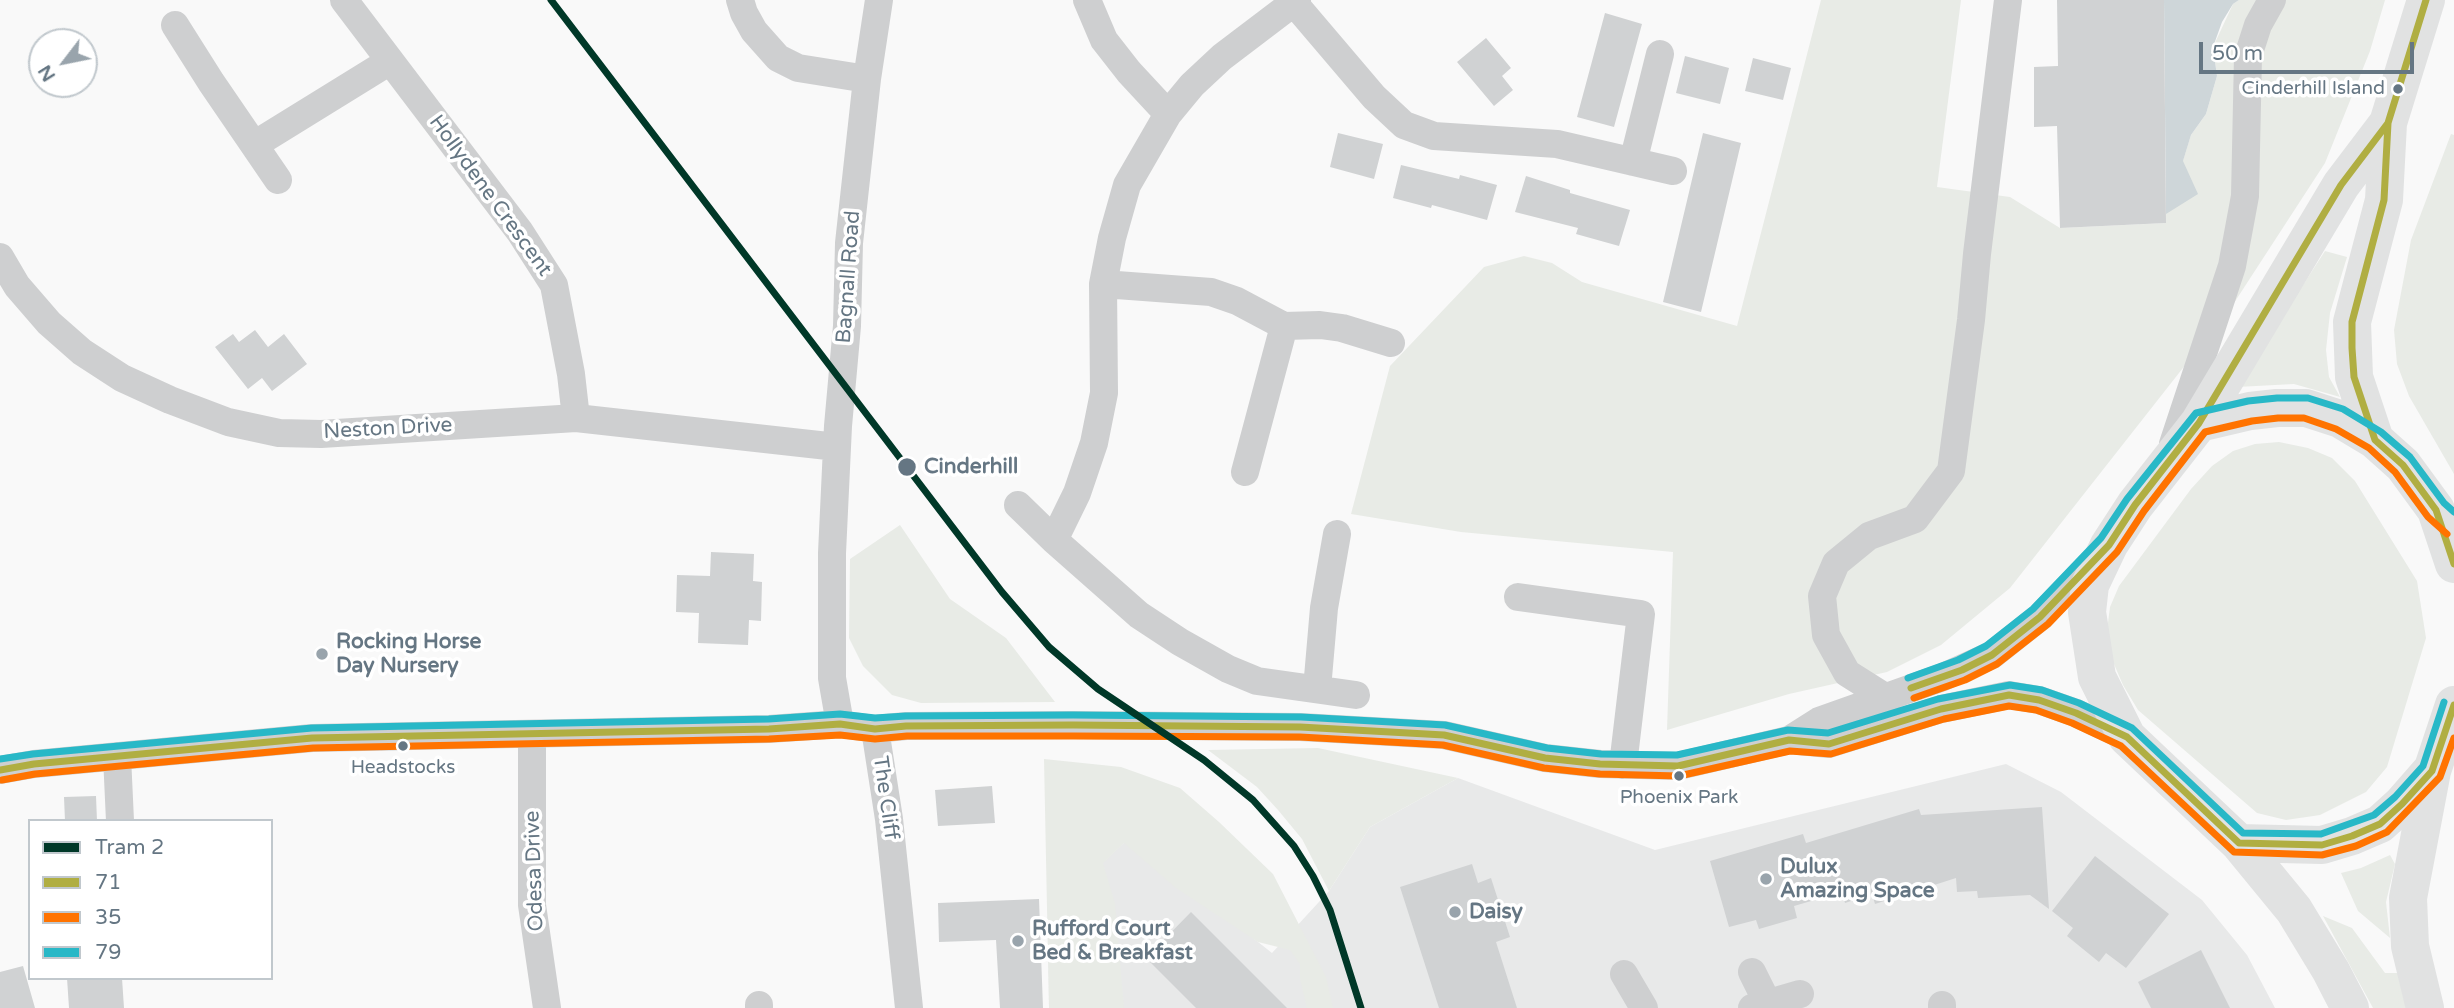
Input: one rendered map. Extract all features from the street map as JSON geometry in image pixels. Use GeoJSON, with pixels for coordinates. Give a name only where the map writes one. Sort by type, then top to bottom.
{"type":"FeatureCollection","features":[{"type":"Feature","properties":{"kind":"highway"},"geometry":{"type":"LineString","coordinates":[[2375,440],[2354,377],[2352,322],[2384,200],[2388,123],[2426,0]]}},
{"type":"Feature","properties":{"kind":"highway"},"geometry":{"type":"LineString","coordinates":[[2350,1008],[2294,910],[2239,843],[2127,737],[2097,677],[2087,612],[2090,585],[2109,545],[2135,505],[2199,424],[2341,185],[2388,123]]}},
{"type":"Feature","properties":{"kind":"highway"},"geometry":{"type":"LineString","coordinates":[[2199,424],[2250,411],[2306,408],[2340,419],[2375,440],[2403,465],[2436,510],[2454,564]]}},
{"type":"Feature","properties":{"kind":"highway"},"geometry":{"type":"LineString","coordinates":[[2425,1008],[2410,946],[2408,898],[2432,771],[2454,705]]}},
{"type":"Feature","properties":{"kind":"highway"},"geometry":{"type":"LineString","coordinates":[[2239,843],[2322,845],[2352,836],[2380,824],[2432,771]]}},
{"type":"Feature","properties":{"kind":"street","name":"Hollydene Crescent"},"geometry":{"type":"LineString","coordinates":[[344,0],[520,232],[554,285],[571,374],[576,418]]}},
{"type":"Feature","properties":{"kind":"street"},"geometry":{"type":"LineString","coordinates":[[740,0],[754,30],[778,58],[798,68],[867,79]]}},
{"type":"Feature","properties":{"kind":"street","name":"Bagnall Road"},"geometry":{"type":"LineString","coordinates":[[840,724],[832,678],[832,553],[837,437],[846,336],[849,243],[867,79],[879,0]]}},
{"type":"Feature","properties":{"kind":"street"},"geometry":{"type":"LineString","coordinates":[[1087,0],[1104,40],[1168,114]]}},
{"type":"Feature","properties":{"kind":"street"},"geometry":{"type":"LineString","coordinates":[[1885,697],[1847,673],[1826,635],[1822,596],[1836,563],[1869,536],[1915,519],[1951,471],[2007,0]]}},
{"type":"Feature","properties":{"kind":"street"},"geometry":{"type":"LineString","coordinates":[[2164,470],[2232,266],[2245,196],[2248,57],[2258,25],[2272,0]]}},
{"type":"Feature","properties":{"kind":"street"},"geometry":{"type":"LineString","coordinates":[[1054,540],[1077,493],[1090,455],[1104,393],[1103,284],[1127,185],[1168,114],[1192,85],[1222,57],[1296,1],[1374,97],[1404,125],[1434,136],[1637,149],[1673,171]]}},
{"type":"Feature","properties":{"kind":"street"},"geometry":{"type":"LineString","coordinates":[[175,25],[278,180]]}},
{"type":"Feature","properties":{"kind":"street"},"geometry":{"type":"LineString","coordinates":[[1637,149],[1660,54]]}},
{"type":"Feature","properties":{"kind":"street"},"geometry":{"type":"LineString","coordinates":[[254,145],[390,61]]}},
{"type":"Feature","properties":{"kind":"street","name":"Neston Drive"},"geometry":{"type":"LineString","coordinates":[[0,257],[17,286],[49,323],[82,352],[122,378],[228,422],[279,433],[321,434],[576,418],[837,437]]}},
{"type":"Feature","properties":{"kind":"street"},"geometry":{"type":"LineString","coordinates":[[1103,284],[1211,292],[1293,326],[1342,328],[1391,343]]}},
{"type":"Feature","properties":{"kind":"street"},"geometry":{"type":"LineString","coordinates":[[1245,472],[1272,370],[1293,326]]}},
{"type":"Feature","properties":{"kind":"street"},"geometry":{"type":"LineString","coordinates":[[1018,505],[1139,615],[1228,669],[1257,681],[1356,695]]}},
{"type":"Feature","properties":{"kind":"street"},"geometry":{"type":"LineString","coordinates":[[1317,689],[1324,608],[1337,534]]}},
{"type":"Feature","properties":{"kind":"street"},"geometry":{"type":"LineString","coordinates":[[1789,740],[1819,721],[1962,670],[1992,655],[2040,617],[2109,545]]}},
{"type":"Feature","properties":{"kind":"street"},"geometry":{"type":"LineString","coordinates":[[1518,597],[1641,614],[1623,765]]}},
{"type":"Feature","properties":{"kind":"street"},"geometry":{"type":"LineString","coordinates":[[0,769],[312,738],[769,729],[840,724],[875,729],[906,726],[1073,725],[1300,727],[1444,735],[1545,758],[1623,765],[1678,766],[1789,740],[1829,744],[1941,709],[2009,695],[2039,700],[2076,713],[2127,737]]}},
{"type":"Feature","properties":{"kind":"street","name":"The Cliff"},"geometry":{"type":"LineString","coordinates":[[875,729],[894,866],[909,1008]]}},
{"type":"Feature","properties":{"kind":"street","name":"Odesa Drive"},"geometry":{"type":"LineString","coordinates":[[532,734],[532,905],[547,1008]]}},
{"type":"Feature","properties":{"kind":"street"},"geometry":{"type":"LineString","coordinates":[[117,756],[120,819]]}},
{"type":"Feature","properties":{"kind":"street"},"geometry":{"type":"LineString","coordinates":[[1752,972],[1763,1007],[1800,994]]}},
{"type":"Feature","properties":{"kind":"street"},"geometry":{"type":"LineString","coordinates":[[1624,974],[1644,1008]]}},
{"type":"Feature","properties":{"kind":"shaded area"},"geometry":{"type":"Polygon","coordinates":[[[1821,0],[1961,0],[1937,187],[2010,197],[2060,228],[2166,223],[2166,214],[2191,135],[2206,114],[2217,76],[2213,47],[2233,4],[2239,0],[2385,0],[2370,51],[2325,163],[2234,303],[2010,588],[1941,645],[1887,672],[1789,694],[1667,730],[1673,552],[1461,532],[1351,514],[1390,366],[1484,267],[1524,256],[1552,263],[1582,282],[1737,326],[1821,0]]]}},
{"type":"Feature","properties":{"kind":"shaded area"},"geometry":{"type":"Polygon","coordinates":[[[2164,0],[2239,0],[2233,4],[2222,22],[2213,47],[2217,76],[2206,114],[2191,135],[2183,161],[2198,194],[2166,214],[2164,0]]]}},
{"type":"Feature","properties":{"kind":"shaded area"},"geometry":{"type":"Polygon","coordinates":[[[2451,134],[2454,135],[2454,474],[2409,396],[2397,364],[2394,330],[2411,240],[2451,134]]]}},
{"type":"Feature","properties":{"kind":"shaded area"},"geometry":{"type":"Polygon","coordinates":[[[2325,251],[2347,257],[2330,313],[2326,350],[2329,377],[2340,397],[2294,384],[2237,387],[2325,251]]]}},
{"type":"Feature","properties":{"kind":"shaded area"},"geometry":{"type":"Polygon","coordinates":[[[2279,442],[2308,448],[2332,458],[2355,481],[2417,581],[2426,638],[2387,767],[2366,792],[2320,815],[2286,820],[2257,813],[2138,710],[2111,657],[2107,630],[2110,607],[2119,586],[2191,489],[2212,466],[2233,451],[2255,444],[2279,442]]]}},
{"type":"Feature","properties":{"kind":"shaded area"},"geometry":{"type":"Polygon","coordinates":[[[900,525],[950,599],[1006,638],[1055,702],[921,703],[892,695],[863,666],[849,638],[850,559],[900,525]]]}},
{"type":"Feature","properties":{"kind":"shaded area"},"geometry":{"type":"Polygon","coordinates":[[[1318,748],[1458,778],[1370,827],[1329,891],[1302,839],[1278,810],[1257,787],[1208,750],[1318,748]]]}},
{"type":"Feature","properties":{"kind":"shaded area"},"geometry":{"type":"Polygon","coordinates":[[[1044,759],[1121,767],[1180,788],[1273,874],[1326,977],[1333,1008],[1307,1008],[1300,979],[1300,964],[1290,950],[1258,942],[1176,888],[1124,843],[1103,863],[1115,904],[1124,1008],[1049,1008],[1044,759]]]}},
{"type":"Feature","properties":{"kind":"shaded area"},"geometry":{"type":"Polygon","coordinates":[[[2006,764],[2061,792],[2202,900],[2247,955],[2275,1008],[1049,1008],[1048,913],[1128,839],[1272,953],[1329,891],[1370,827],[1458,778],[1655,850],[2006,764]]]}},
{"type":"Feature","properties":{"kind":"shaded area"},"geometry":{"type":"Polygon","coordinates":[[[2390,855],[2395,864],[2386,902],[2390,938],[2358,911],[2341,873],[2361,868],[2390,855]]]}},
{"type":"Feature","properties":{"kind":"shaded area"},"geometry":{"type":"Polygon","coordinates":[[[2323,916],[2352,928],[2385,973],[2399,973],[2407,1008],[2373,1008],[2323,916]]]}},
{"type":"Feature","properties":{"kind":"building"},"geometry":{"type":"Polygon","coordinates":[[[2057,0],[2164,0],[2166,223],[2060,228],[2057,126],[2034,127],[2034,67],[2058,66],[2057,0]]]}},
{"type":"Feature","properties":{"kind":"building"},"geometry":{"type":"Polygon","coordinates":[[[1605,13],[1642,24],[1614,127],[1577,117],[1605,13]]]}},
{"type":"Feature","properties":{"kind":"building"},"geometry":{"type":"Polygon","coordinates":[[[1486,38],[1511,68],[1502,76],[1513,90],[1494,106],[1457,62],[1486,38]]]}},
{"type":"Feature","properties":{"kind":"building"},"geometry":{"type":"Polygon","coordinates":[[[1685,56],[1729,68],[1720,104],[1676,93],[1685,56]]]}},
{"type":"Feature","properties":{"kind":"building"},"geometry":{"type":"Polygon","coordinates":[[[1753,58],[1791,68],[1783,100],[1745,91],[1753,58]]]}},
{"type":"Feature","properties":{"kind":"building"},"geometry":{"type":"Polygon","coordinates":[[[1338,133],[1383,144],[1374,179],[1330,167],[1338,133]]]}},
{"type":"Feature","properties":{"kind":"building"},"geometry":{"type":"Polygon","coordinates":[[[1703,133],[1741,143],[1701,312],[1663,302],[1703,133]]]}},
{"type":"Feature","properties":{"kind":"building"},"geometry":{"type":"Polygon","coordinates":[[[1401,165],[1459,179],[1460,175],[1497,185],[1487,220],[1393,198],[1401,165]]]}},
{"type":"Feature","properties":{"kind":"building"},"geometry":{"type":"Polygon","coordinates":[[[1526,176],[1570,190],[1570,193],[1630,210],[1619,246],[1576,234],[1578,228],[1515,212],[1526,176]]]}},
{"type":"Feature","properties":{"kind":"building"},"geometry":{"type":"Polygon","coordinates":[[[255,330],[268,347],[284,334],[307,364],[272,391],[262,378],[248,389],[215,347],[233,334],[239,342],[255,330]]]}},
{"type":"Feature","properties":{"kind":"building"},"geometry":{"type":"Polygon","coordinates":[[[711,552],[754,554],[753,581],[762,582],[761,621],[749,620],[748,645],[698,643],[699,613],[676,612],[677,575],[710,576],[711,552]]]}},
{"type":"Feature","properties":{"kind":"building"},"geometry":{"type":"Polygon","coordinates":[[[992,786],[995,823],[938,826],[935,790],[992,786]]]}},
{"type":"Feature","properties":{"kind":"building"},"geometry":{"type":"Polygon","coordinates":[[[96,796],[97,819],[65,819],[64,797],[96,796]]]}},
{"type":"Feature","properties":{"kind":"building"},"geometry":{"type":"Polygon","coordinates":[[[2042,807],[2049,909],[2030,895],[1978,898],[1977,891],[1957,892],[1956,878],[1875,904],[1872,894],[1845,903],[1842,892],[1794,906],[1797,918],[1759,929],[1756,920],[1729,927],[1710,861],[1803,834],[1806,843],[1919,809],[1921,815],[2042,807]]]}},
{"type":"Feature","properties":{"kind":"building"},"geometry":{"type":"Polygon","coordinates":[[[2095,856],[2169,914],[2126,968],[2106,953],[2099,962],[2067,936],[2073,928],[2052,911],[2095,856]]]}},
{"type":"Feature","properties":{"kind":"building","name":"Daisy"},"geometry":{"type":"Polygon","coordinates":[[[1472,864],[1478,883],[1491,878],[1510,937],[1496,942],[1517,1008],[1439,1008],[1400,887],[1472,864]]]}},
{"type":"Feature","properties":{"kind":"building","name":"Rufford Court Bed & Breakfast"},"geometry":{"type":"Polygon","coordinates":[[[1039,899],[1043,1008],[1000,1008],[996,940],[939,942],[938,903],[1039,899]]]}},
{"type":"Feature","properties":{"kind":"building"},"geometry":{"type":"Polygon","coordinates":[[[1191,912],[1287,1008],[1196,1008],[1146,958],[1191,912]]]}},
{"type":"Feature","properties":{"kind":"building"},"geometry":{"type":"Polygon","coordinates":[[[2201,950],[2230,1008],[2151,1008],[2138,982],[2201,950]]]}},
{"type":"Feature","properties":{"kind":"building"},"geometry":{"type":"Polygon","coordinates":[[[23,966],[35,1008],[0,1008],[0,972],[23,966]]]}},
{"type":"Feature","properties":{"kind":"building"},"geometry":{"type":"Polygon","coordinates":[[[67,980],[122,980],[124,1008],[69,1008],[67,980]]]}},
{"type":"Feature","properties":{"kind":"tram line","name":"2"},"geometry":{"type":"LineString","coordinates":[[551,0],[1002,592],[1049,647],[1098,689],[1204,760],[1253,800],[1294,846],[1330,910],[1361,1008]]}},
{"type":"Feature","properties":{"kind":"transit line","name":"71"},"geometry":{"type":"LineString","coordinates":[[2426,0],[2388,123],[2384,200],[2352,322],[2352,348],[2354,377],[2375,440],[2403,465],[2436,510],[2454,564]]}},
{"type":"Feature","properties":{"kind":"transit line","name":"71"},"geometry":{"type":"LineString","coordinates":[[1911,688],[1962,670],[1992,655],[2040,617],[2109,545],[2135,505],[2199,423],[2341,185],[2388,123]]}},
{"type":"Feature","properties":{"kind":"transit line","name":"79"},"geometry":{"type":"LineString","coordinates":[[1908,678],[1958,660],[1986,646],[2033,609],[2101,538],[2127,499],[2196,413],[2248,401],[2277,398],[2308,398],[2343,409],[2381,432],[2410,457],[2444,503],[2454,512]]}},
{"type":"Feature","properties":{"kind":"transit line","name":"35"},"geometry":{"type":"LineString","coordinates":[[1914,698],[1965,680],[1997,664],[2048,624],[2117,552],[2144,511],[2205,432],[2278,418],[2304,418],[2336,429],[2369,448],[2395,472],[2428,517],[2447,534]]}},
{"type":"Feature","properties":{"kind":"transit line","name":"79"},"geometry":{"type":"LineString","coordinates":[[0,759],[312,728],[769,719],[840,714],[875,718],[1073,715],[1301,717],[1445,725],[1547,748],[1601,754],[1677,755],[1788,730],[1828,733],[1938,699],[2010,685],[2042,690],[2079,703],[2132,728],[2243,833],[2321,834],[2374,815],[2395,797],[2423,766],[2444,702]]}},
{"type":"Feature","properties":{"kind":"transit line","name":"71"},"geometry":{"type":"LineString","coordinates":[[0,770],[34,764],[312,738],[769,729],[840,724],[875,729],[906,726],[1073,725],[1300,727],[1444,735],[1545,758],[1600,764],[1678,766],[1789,740],[1829,744],[1941,709],[2009,695],[2039,700],[2076,713],[2127,737],[2239,843],[2322,845],[2380,824],[2402,804],[2432,771],[2454,705]]}},
{"type":"Feature","properties":{"kind":"transit line","name":"35"},"geometry":{"type":"LineString","coordinates":[[2,780],[35,774],[313,748],[769,739],[840,735],[875,739],[907,736],[1300,737],[1443,745],[1544,768],[1600,774],[1679,776],[1790,751],[1831,754],[1944,719],[2009,706],[2036,710],[2121,746],[2234,852],[2322,855],[2356,846],[2387,832],[2440,777],[2454,738]]}},
{"type":"Feature","properties":{"kind":"place","name":"Cinderhill Island"},"geometry":{"type":"Point","coordinates":[2398,89]}},
{"type":"Feature","properties":{"kind":"place","name":"Cinderhill"},"geometry":{"type":"Point","coordinates":[907,467]}},
{"type":"Feature","properties":{"kind":"place","name":"Rocking Horse Day Nursery"},"geometry":{"type":"Point","coordinates":[322,654]}},
{"type":"Feature","properties":{"kind":"place","name":"Headstocks"},"geometry":{"type":"Point","coordinates":[403,746]}},
{"type":"Feature","properties":{"kind":"place","name":"Phoenix Park"},"geometry":{"type":"Point","coordinates":[1679,776]}},
{"type":"Feature","properties":{"kind":"place","name":"Dulux Amazing Space"},"geometry":{"type":"Point","coordinates":[1766,879]}},
{"type":"Feature","properties":{"kind":"place","name":"Daisy"},"geometry":{"type":"Point","coordinates":[1455,912]}},
{"type":"Feature","properties":{"kind":"place","name":"Rufford Court Bed & Breakfast"},"geometry":{"type":"Point","coordinates":[1018,941]}}]}
